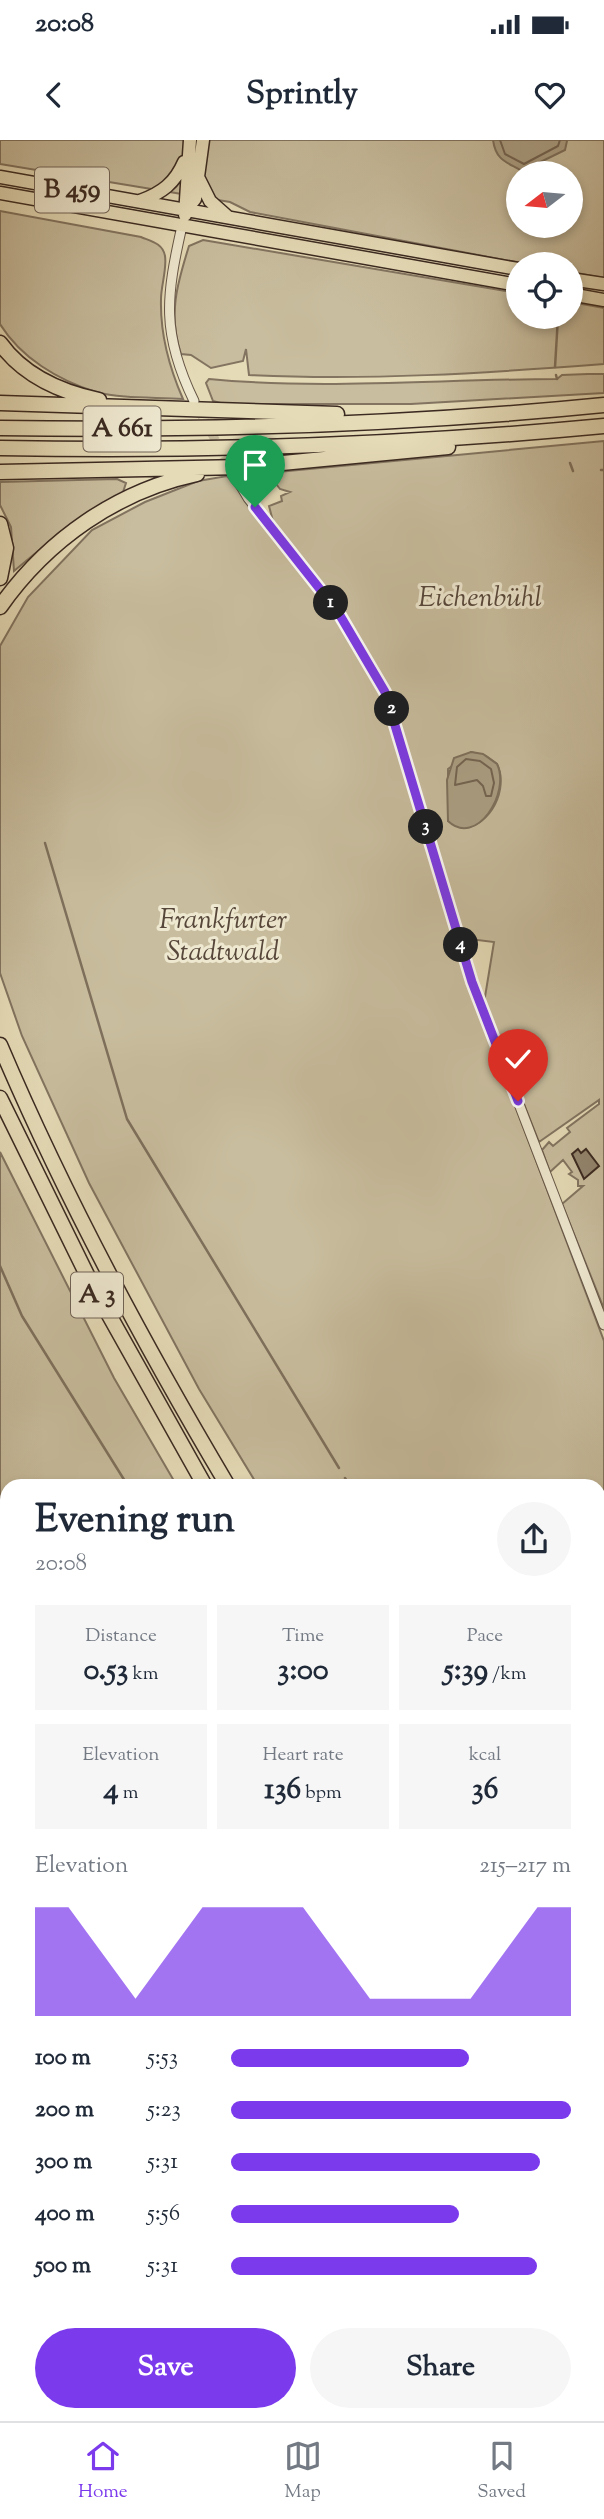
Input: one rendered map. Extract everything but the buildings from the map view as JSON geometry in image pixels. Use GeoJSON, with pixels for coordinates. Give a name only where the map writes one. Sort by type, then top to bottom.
{"type":"FeatureCollection","features":[{"type":"Feature","properties":{"kind":"highway"},"geometry":{"type":"LineString","coordinates":[[0,342],[20,363],[49,384],[80,396],[145,408]]}},
{"type":"Feature","properties":{"kind":"highway"},"geometry":{"type":"LineString","coordinates":[[0,403],[433,418]]}},
{"type":"Feature","properties":{"kind":"highway","name":"A 661"},"geometry":{"type":"LineString","coordinates":[[0,428],[142,429],[433,418],[604,405]]}},
{"type":"Feature","properties":{"kind":"highway","name":"A 661"},"geometry":{"type":"LineString","coordinates":[[0,448],[285,446],[508,435],[604,426]]}},
{"type":"Feature","properties":{"kind":"highway"},"geometry":{"type":"LineString","coordinates":[[0,607],[49,551],[96,515],[159,485],[194,474],[397,453],[508,435]]}},
{"type":"Feature","properties":{"kind":"highway"},"geometry":{"type":"LineString","coordinates":[[0,472],[239,471]]}},
{"type":"Feature","properties":{"kind":"highway"},"geometry":{"type":"LineString","coordinates":[[0,524],[6,548],[0,578]]}},
{"type":"Feature","properties":{"kind":"highway","name":"A 3"},"geometry":{"type":"LineString","coordinates":[[0,1045],[92,1243],[142,1338],[224,1479]]}},
{"type":"Feature","properties":{"kind":"highway","name":"A 3"},"geometry":{"type":"LineString","coordinates":[[0,1098],[90,1281],[201,1479]]}},
{"type":"Feature","properties":{"kind":"main road","name":"B 459"},"geometry":{"type":"LineString","coordinates":[[186,210],[183,196],[190,140]]}},
{"type":"Feature","properties":{"kind":"main road","name":"B 459"},"geometry":{"type":"LineString","coordinates":[[0,193],[182,226],[186,210],[195,199],[203,140]]}},
{"type":"Feature","properties":{"kind":"main road","name":"B 459"},"geometry":{"type":"LineString","coordinates":[[0,177],[139,201],[165,189],[176,179],[188,158]]}},
{"type":"Feature","properties":{"kind":"main road"},"geometry":{"type":"LineString","coordinates":[[199,179],[210,201],[228,217]]}},
{"type":"Feature","properties":{"kind":"main road"},"geometry":{"type":"LineString","coordinates":[[139,201],[506,267]]}},
{"type":"Feature","properties":{"kind":"main road"},"geometry":{"type":"LineString","coordinates":[[182,226],[506,283]]}},
{"type":"Feature","properties":{"kind":"main road"},"geometry":{"type":"LineString","coordinates":[[583,281],[604,284]]}},
{"type":"Feature","properties":{"kind":"main road"},"geometry":{"type":"LineString","coordinates":[[583,296],[604,300]]}},
{"type":"Feature","properties":{"kind":"street"},"geometry":{"type":"LineString","coordinates":[[182,226],[169,284],[168,313],[178,365],[194,401]]}},
{"type":"Feature","properties":{"kind":"street"},"geometry":{"type":"LineString","coordinates":[[239,471],[248,498],[338,612],[385,692],[472,982],[604,1325]]}},
{"type":"Feature","properties":{"kind":"green space"},"geometry":{"type":"Polygon","coordinates":[[[0,140],[604,140],[604,278],[583,274],[583,252],[506,252],[506,260],[250,212],[230,202],[0,164],[0,140]]]}},
{"type":"Feature","properties":{"kind":"green space"},"geometry":{"type":"Polygon","coordinates":[[[0,211],[141,237],[162,248],[165,261],[161,299],[164,338],[183,399],[128,397],[96,392],[54,374],[19,347],[0,324],[0,211]]]}},
{"type":"Feature","properties":{"kind":"green space"},"geometry":{"type":"Polygon","coordinates":[[[203,240],[506,291],[506,329],[583,329],[583,304],[604,308],[604,364],[382,377],[293,377],[249,375],[246,349],[243,361],[211,368],[191,355],[181,354],[177,340],[176,300],[189,246],[203,240]]]}},
{"type":"Feature","properties":{"kind":"green space"},"geometry":{"type":"Polygon","coordinates":[[[604,374],[604,393],[411,404],[224,404],[213,401],[206,383],[209,379],[296,384],[383,383],[557,379],[562,375],[604,374]]]}},
{"type":"Feature","properties":{"kind":"green space","name":"Eichenbühl"},"geometry":{"type":"Polygon","coordinates":[[[604,441],[604,1309],[562,1204],[583,1186],[578,1186],[578,1180],[569,1174],[572,1172],[563,1160],[550,1172],[542,1150],[549,1142],[553,1146],[570,1132],[567,1128],[599,1104],[599,1100],[539,1142],[484,1003],[494,942],[462,938],[391,695],[340,610],[274,525],[269,506],[282,501],[281,496],[290,492],[280,489],[273,480],[259,489],[246,475],[604,441]],[[471,752],[448,769],[448,821],[462,828],[472,826],[489,814],[499,795],[501,784],[497,764],[486,756],[471,752]]]}},
{"type":"Feature","properties":{"kind":"green space","name":"Frankfurter Stadtwald"},"geometry":{"type":"Polygon","coordinates":[[[227,476],[320,594],[381,692],[484,1022],[604,1341],[604,1479],[254,1479],[199,1389],[89,1183],[22,1036],[0,973],[0,646],[28,597],[92,530],[145,502],[198,481],[227,476]]]}},
{"type":"Feature","properties":{"kind":"green space"},"geometry":{"type":"Polygon","coordinates":[[[117,479],[126,483],[123,492],[62,531],[14,571],[11,527],[0,505],[0,482],[117,479]]]}},
{"type":"Feature","properties":{"kind":"green space"},"geometry":{"type":"Polygon","coordinates":[[[0,1152],[114,1378],[173,1479],[0,1479],[0,1152]]]}},
{"type":"Feature","properties":{"kind":"water"},"geometry":{"type":"Polygon","coordinates":[[[493,140],[567,140],[565,150],[542,161],[506,162],[494,147],[493,140]]]}},
{"type":"Feature","properties":{"kind":"water"},"geometry":{"type":"Polygon","coordinates":[[[471,752],[483,754],[497,764],[500,776],[495,802],[488,814],[469,828],[459,827],[448,821],[447,780],[454,758],[471,752]]]}},
{"type":"Feature","properties":{"kind":"waterway"},"geometry":{"type":"LineString","coordinates":[[555,367],[557,329]]}},
{"type":"Feature","properties":{"kind":"waterway"},"geometry":{"type":"LineString","coordinates":[[556,375],[557,379]]}},
{"type":"Feature","properties":{"kind":"waterway"},"geometry":{"type":"LineString","coordinates":[[570,463],[573,471]]}},
{"type":"Feature","properties":{"kind":"waterway"},"geometry":{"type":"LineString","coordinates":[[45,843],[127,1119],[339,1468]]}},
{"type":"Feature","properties":{"kind":"waterway"},"geometry":{"type":"LineString","coordinates":[[0,1266],[22,1316],[124,1479]]}},
{"type":"Feature","properties":{"kind":"tunnel"},"geometry":{"type":"LineString","coordinates":[[198,409],[232,470]]}},
{"type":"Feature","properties":{"kind":"route"},"geometry":{"type":"LineString","coordinates":[[255,507],[324,592],[385,692],[472,982],[518,1101]]}}]}
